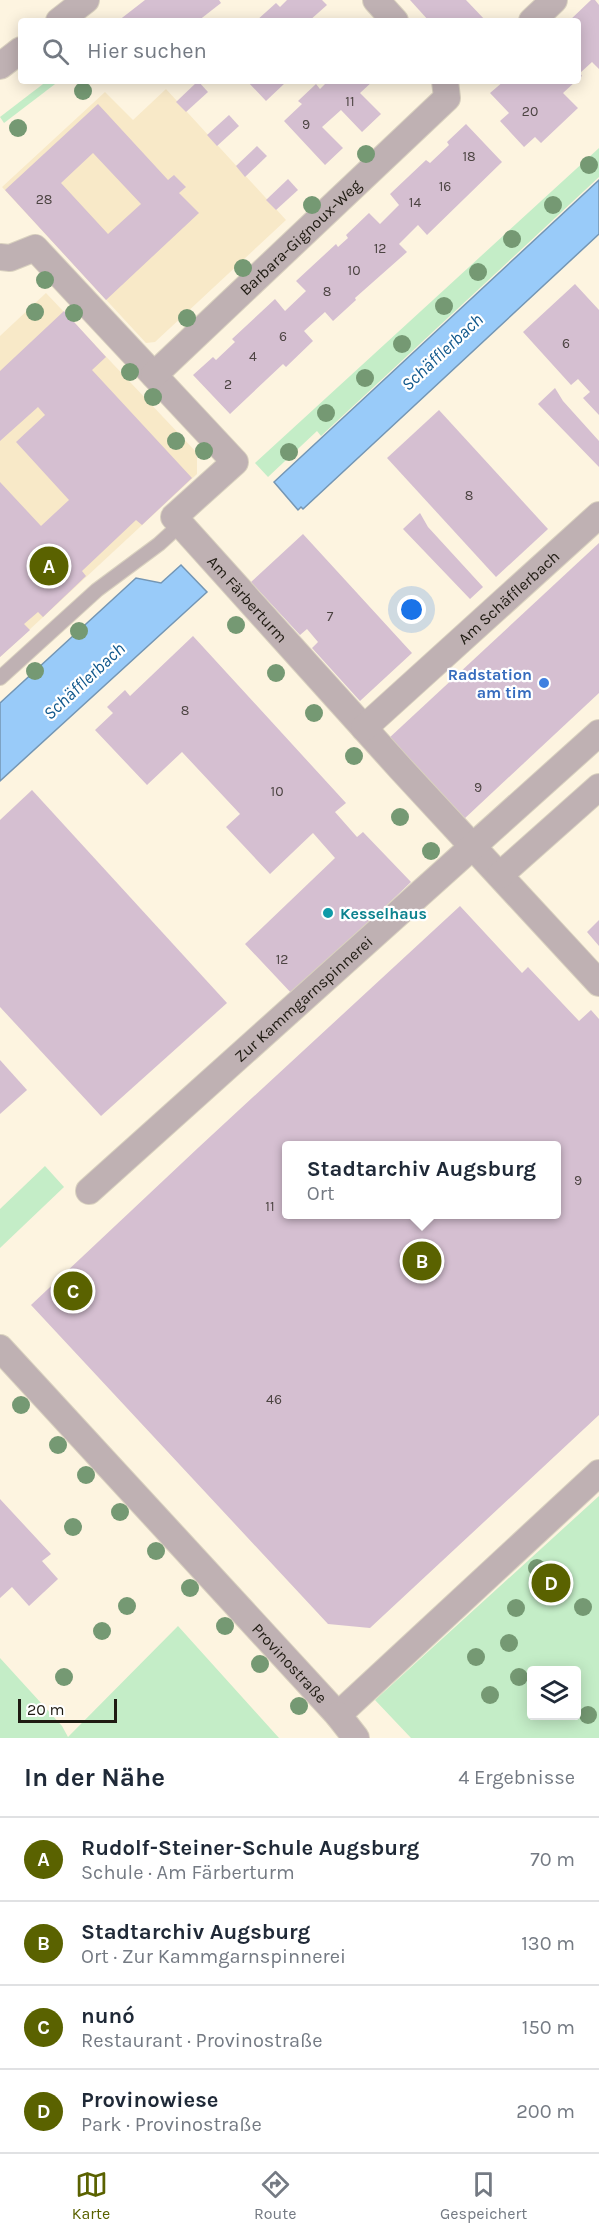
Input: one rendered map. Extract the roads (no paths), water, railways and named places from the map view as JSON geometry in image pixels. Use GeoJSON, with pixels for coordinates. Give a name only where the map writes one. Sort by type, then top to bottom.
{"type":"FeatureCollection","features":[{"type":"Feature","properties":{"kind":"street"},"geometry":{"type":"LineString","coordinates":[[63,18],[86,0]]}},
{"type":"Feature","properties":{"kind":"street"},"geometry":{"type":"LineString","coordinates":[[376,0],[392,18]]}},
{"type":"Feature","properties":{"kind":"street"},"geometry":{"type":"LineString","coordinates":[[535,18],[555,0]]}},
{"type":"Feature","properties":{"kind":"street"},"geometry":{"type":"LineString","coordinates":[[0,66],[18,52]]}},
{"type":"Feature","properties":{"kind":"street","name":"Barbara-Gignoux-Weg"},"geometry":{"type":"LineString","coordinates":[[154,375],[446,90]]}},
{"type":"Feature","properties":{"kind":"street"},"geometry":{"type":"LineString","coordinates":[[0,257],[10,258],[35,248],[235,462],[174,517],[181,525]]}},
{"type":"Feature","properties":{"kind":"street","name":"Am Schäfflerbach"},"geometry":{"type":"LineString","coordinates":[[364,728],[599,515]]}},
{"type":"Feature","properties":{"kind":"street","name":"Am Färberturm"},"geometry":{"type":"LineString","coordinates":[[181,525],[472,847],[599,983]]}},
{"type":"Feature","properties":{"kind":"street","name":"Zur Kammgarnspinnerei"},"geometry":{"type":"LineString","coordinates":[[89,1191],[599,733]]}},
{"type":"Feature","properties":{"kind":"street"},"geometry":{"type":"LineString","coordinates":[[500,876],[599,787]]}},
{"type":"Feature","properties":{"kind":"street","name":"Provinostraße"},"geometry":{"type":"LineString","coordinates":[[0,1348],[338,1715],[599,1473]]}},
{"type":"Feature","properties":{"kind":"street"},"geometry":{"type":"LineString","coordinates":[[338,1715],[356,1738]]}},
{"type":"Feature","properties":{"kind":"lane"},"geometry":{"type":"LineString","coordinates":[[0,678],[97,590],[181,525]]}},
{"type":"Feature","properties":{"kind":"water","name":"Schäfflerbach"},"geometry":{"type":"Polygon","coordinates":[[[599,180],[599,234],[303,509],[301,507],[298,510],[274,482],[599,180]]]}},
{"type":"Feature","properties":{"kind":"water","name":"Schäfflerbach"},"geometry":{"type":"Polygon","coordinates":[[[181,565],[207,592],[0,781],[0,703],[136,578],[161,583],[181,565]]]}},
{"type":"Feature","properties":{"kind":"place","name":"Rudolf-Steiner-Schule Augsburg"},"geometry":{"type":"Point","coordinates":[49,566]}},
{"type":"Feature","properties":{"kind":"place","name":"Radstation am tim"},"geometry":{"type":"Point","coordinates":[544,683]}},
{"type":"Feature","properties":{"kind":"place","name":"Kesselhaus"},"geometry":{"type":"Point","coordinates":[328,913]}},
{"type":"Feature","properties":{"kind":"place","name":"Stadtarchiv Augsburg"},"geometry":{"type":"Point","coordinates":[422,1261]}},
{"type":"Feature","properties":{"kind":"place","name":"nunó"},"geometry":{"type":"Point","coordinates":[73,1291]}},
{"type":"Feature","properties":{"kind":"place","name":"Provinowiese"},"geometry":{"type":"Point","coordinates":[551,1583]}}]}
